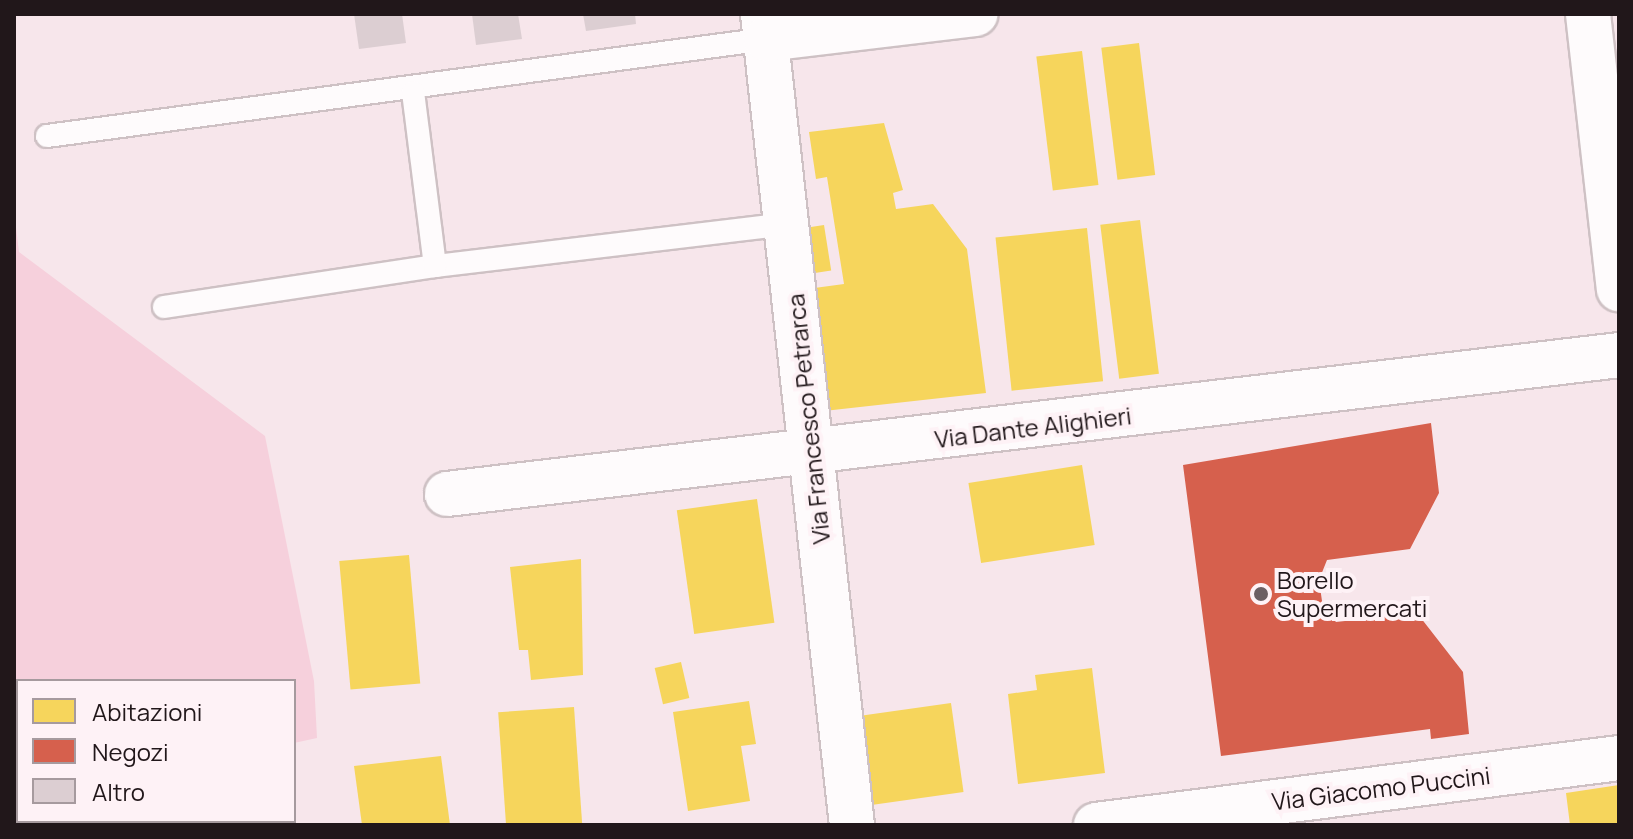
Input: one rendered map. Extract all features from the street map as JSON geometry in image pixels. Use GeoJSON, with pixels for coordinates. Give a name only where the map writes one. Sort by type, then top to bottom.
{"type":"FeatureCollection","features":[{"type":"Feature","properties":{"kind":"street"},"geometry":{"type":"LineString","coordinates":[[765,26],[976,14]]}},
{"type":"Feature","properties":{"kind":"street"},"geometry":{"type":"LineString","coordinates":[[1588,14],[1619,289]]}},
{"type":"Feature","properties":{"kind":"street","name":"Via Francesco Petrarca"},"geometry":{"type":"LineString","coordinates":[[765,26],[852,825]]}},
{"type":"Feature","properties":{"kind":"street","name":"Via Dante Alighieri"},"geometry":{"type":"LineString","coordinates":[[447,494],[812,454],[1619,355]]}},
{"type":"Feature","properties":{"kind":"street","name":"Via Giacomo Puccini"},"geometry":{"type":"LineString","coordinates":[[1096,825],[1619,758]]}},
{"type":"Feature","properties":{"kind":"lane"},"geometry":{"type":"LineString","coordinates":[[47,136],[413,92],[765,26]]}},
{"type":"Feature","properties":{"kind":"lane"},"geometry":{"type":"LineString","coordinates":[[413,92],[435,266]]}},
{"type":"Feature","properties":{"kind":"lane"},"geometry":{"type":"LineString","coordinates":[[164,307],[435,266],[787,224]]}},
{"type":"Feature","properties":{"kind":"shaded area"},"geometry":{"type":"Polygon","coordinates":[[[14,211],[19,252],[265,436],[314,681],[317,738],[296,743],[296,679],[16,679],[16,823],[262,825],[14,825],[14,211]]]}},
{"type":"Feature","properties":{"kind":"building: Abitazioni"},"geometry":{"type":"Polygon","coordinates":[[[1139,43],[1155,175],[1117,180],[1101,48],[1139,43]]]}},
{"type":"Feature","properties":{"kind":"building: Abitazioni"},"geometry":{"type":"Polygon","coordinates":[[[1082,51],[1098,185],[1053,191],[1036,57],[1082,51]]]}},
{"type":"Feature","properties":{"kind":"building: Abitazioni"},"geometry":{"type":"Polygon","coordinates":[[[884,123],[903,190],[893,193],[896,209],[933,204],[967,249],[986,393],[824,411],[807,289],[844,284],[827,177],[816,179],[809,132],[884,123]]]}},
{"type":"Feature","properties":{"kind":"building: Abitazioni"},"geometry":{"type":"Polygon","coordinates":[[[1140,220],[1159,374],[1119,379],[1100,225],[1140,220]]]}},
{"type":"Feature","properties":{"kind":"building: Abitazioni"},"geometry":{"type":"Polygon","coordinates":[[[824,225],[831,270],[808,274],[801,229],[824,225]]]}},
{"type":"Feature","properties":{"kind":"building: Abitazioni"},"geometry":{"type":"Polygon","coordinates":[[[1087,228],[1103,381],[1012,391],[996,238],[1087,228]]]}},
{"type":"Feature","properties":{"kind":"building: Abitazioni"},"geometry":{"type":"Polygon","coordinates":[[[1082,465],[1095,545],[981,563],[968,483],[1082,465]]]}},
{"type":"Feature","properties":{"kind":"building: Abitazioni"},"geometry":{"type":"Polygon","coordinates":[[[757,499],[774,623],[694,634],[677,510],[757,499]]]}},
{"type":"Feature","properties":{"kind":"building: Abitazioni"},"geometry":{"type":"Polygon","coordinates":[[[409,555],[420,684],[351,690],[339,561],[409,555]]]}},
{"type":"Feature","properties":{"kind":"building: Abitazioni"},"geometry":{"type":"Polygon","coordinates":[[[581,559],[583,675],[531,680],[528,650],[519,650],[510,567],[581,559]]]}},
{"type":"Feature","properties":{"kind":"building: Abitazioni"},"geometry":{"type":"Polygon","coordinates":[[[681,662],[689,698],[663,704],[655,668],[681,662]]]}},
{"type":"Feature","properties":{"kind":"building: Abitazioni"},"geometry":{"type":"Polygon","coordinates":[[[1092,668],[1105,773],[1018,784],[1008,694],[1037,690],[1035,675],[1092,668]]]}},
{"type":"Feature","properties":{"kind":"building: Abitazioni"},"geometry":{"type":"Polygon","coordinates":[[[749,701],[756,744],[741,746],[750,801],[688,811],[673,712],[749,701]]]}},
{"type":"Feature","properties":{"kind":"building: Abitazioni"},"geometry":{"type":"Polygon","coordinates":[[[951,703],[964,792],[871,805],[859,716],[951,703]]]}},
{"type":"Feature","properties":{"kind":"building: Abitazioni"},"geometry":{"type":"Polygon","coordinates":[[[574,707],[582,825],[506,825],[498,712],[574,707]]]}},
{"type":"Feature","properties":{"kind":"building: Abitazioni"},"geometry":{"type":"Polygon","coordinates":[[[441,756],[450,825],[362,825],[354,766],[441,756]]]}},
{"type":"Feature","properties":{"kind":"building: Abitazioni"},"geometry":{"type":"Polygon","coordinates":[[[1619,785],[1619,825],[1570,825],[1566,793],[1619,785]]]}},
{"type":"Feature","properties":{"kind":"building: Negozi","name":"Borello Supermercati"},"geometry":{"type":"Polygon","coordinates":[[[1431,423],[1439,493],[1410,549],[1327,560],[1319,580],[1323,608],[1336,622],[1417,613],[1463,672],[1469,734],[1431,739],[1430,729],[1221,756],[1183,465],[1431,423]]]}},
{"type":"Feature","properties":{"kind":"building: Altro"},"geometry":{"type":"Polygon","coordinates":[[[354,14],[402,14],[406,43],[359,49],[354,14]]]}},
{"type":"Feature","properties":{"kind":"building: Altro"},"geometry":{"type":"Polygon","coordinates":[[[472,14],[518,14],[522,39],[476,45],[472,14]]]}},
{"type":"Feature","properties":{"kind":"building: Altro"},"geometry":{"type":"Polygon","coordinates":[[[583,14],[635,14],[636,24],[586,31],[583,14]]]}},
{"type":"Feature","properties":{"kind":"place","name":"Borello Supermercati"},"geometry":{"type":"Point","coordinates":[1261,594]}}]}
